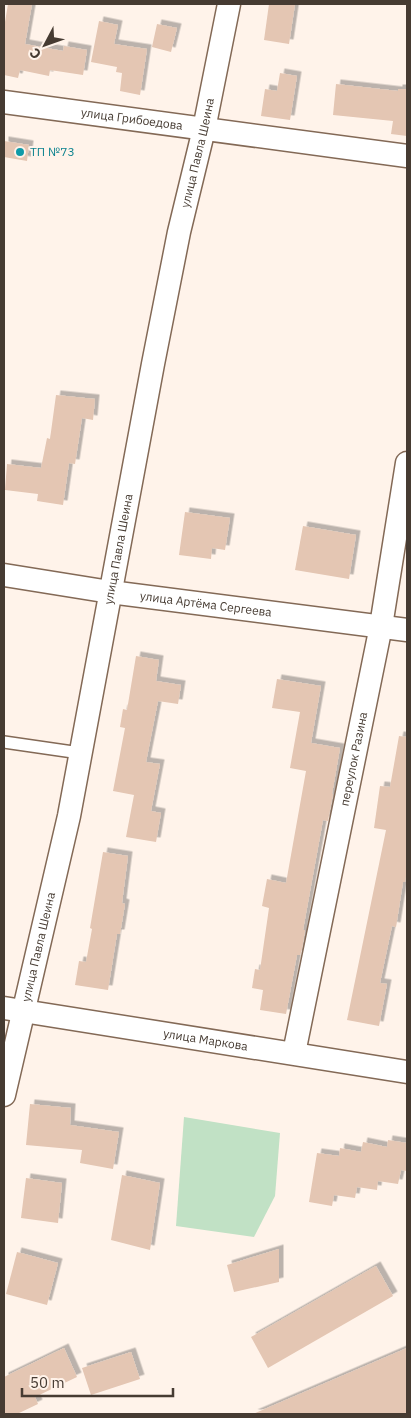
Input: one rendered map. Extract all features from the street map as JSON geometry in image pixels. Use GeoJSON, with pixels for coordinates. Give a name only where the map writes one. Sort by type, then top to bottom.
{"type":"FeatureCollection","features":[{"type":"Feature","properties":{"kind":"street","name":"улица Павла Шеина"},"geometry":{"type":"LineString","coordinates":[[4,1095],[14,1010],[69,816],[179,232],[204,130],[228,4]]}},
{"type":"Feature","properties":{"kind":"street","name":"улица Грибоедова"},"geometry":{"type":"LineString","coordinates":[[4,102],[407,156]]}},
{"type":"Feature","properties":{"kind":"street","name":"переулок Разина"},"geometry":{"type":"LineString","coordinates":[[294,1053],[380,626],[407,463]]}},
{"type":"Feature","properties":{"kind":"street","name":"улица Артёма Сергеева"},"geometry":{"type":"LineString","coordinates":[[4,575],[110,592],[407,630]]}},
{"type":"Feature","properties":{"kind":"street","name":"улица Маркова"},"geometry":{"type":"LineString","coordinates":[[14,1010],[407,1072]]}},
{"type":"Feature","properties":{"kind":"lane"},"geometry":{"type":"LineString","coordinates":[[4,742],[80,753]]}},
{"type":"Feature","properties":{"kind":"green space"},"geometry":{"type":"Polygon","coordinates":[[[184,1117],[280,1133],[275,1196],[254,1237],[176,1226],[184,1117]]]}},
{"type":"Feature","properties":{"kind":"building"},"geometry":{"type":"Polygon","coordinates":[[[8,4],[32,4],[25,44],[63,51],[64,46],[87,50],[83,75],[50,70],[49,76],[20,70],[18,78],[4,75],[4,28],[8,4]]]}},
{"type":"Feature","properties":{"kind":"building"},"geometry":{"type":"Polygon","coordinates":[[[269,4],[295,4],[289,44],[264,40],[269,4]]]}},
{"type":"Feature","properties":{"kind":"building"},"geometry":{"type":"Polygon","coordinates":[[[99,21],[118,25],[114,44],[147,49],[140,95],[120,91],[122,73],[116,72],[117,67],[91,62],[99,21]]]}},
{"type":"Feature","properties":{"kind":"building"},"geometry":{"type":"Polygon","coordinates":[[[157,24],[177,28],[171,52],[152,47],[157,24]]]}},
{"type":"Feature","properties":{"kind":"building"},"geometry":{"type":"Polygon","coordinates":[[[280,73],[297,76],[290,120],[261,116],[265,89],[277,91],[280,73]]]}},
{"type":"Feature","properties":{"kind":"building"},"geometry":{"type":"Polygon","coordinates":[[[336,84],[398,91],[398,89],[407,89],[407,136],[391,134],[393,121],[333,115],[336,84]]]}},
{"type":"Feature","properties":{"kind":"building","name":"ТП №73"},"geometry":{"type":"Polygon","coordinates":[[[4,141],[29,145],[27,161],[4,157],[4,141]]]}},
{"type":"Feature","properties":{"kind":"building"},"geometry":{"type":"Polygon","coordinates":[[[56,395],[95,399],[93,420],[82,418],[75,464],[69,463],[63,505],[37,501],[38,494],[5,490],[7,464],[41,468],[47,438],[50,439],[56,395]]]}},
{"type":"Feature","properties":{"kind":"building"},"geometry":{"type":"Polygon","coordinates":[[[185,512],[230,518],[225,550],[212,548],[211,559],[179,555],[185,512]]]}},
{"type":"Feature","properties":{"kind":"building"},"geometry":{"type":"Polygon","coordinates":[[[303,526],[356,535],[349,579],[295,570],[303,526]]]}},
{"type":"Feature","properties":{"kind":"building"},"geometry":{"type":"Polygon","coordinates":[[[136,656],[159,660],[156,681],[181,685],[178,704],[158,701],[146,762],[160,764],[151,811],[161,813],[156,842],[126,837],[134,795],[113,791],[125,728],[120,727],[123,709],[127,710],[136,656]]]}},
{"type":"Feature","properties":{"kind":"building"},"geometry":{"type":"Polygon","coordinates":[[[277,679],[321,686],[311,743],[340,748],[328,821],[323,820],[303,930],[305,930],[302,949],[300,955],[297,955],[286,1014],[260,1010],[263,990],[252,988],[255,969],[260,970],[269,908],[262,906],[267,879],[286,883],[306,771],[290,768],[300,712],[272,708],[277,679]]]}},
{"type":"Feature","properties":{"kind":"building"},"geometry":{"type":"Polygon","coordinates":[[[399,736],[407,737],[407,870],[405,882],[403,882],[396,927],[392,926],[380,983],[387,984],[379,1026],[347,1020],[386,830],[374,828],[380,786],[390,787],[399,736]]]}},
{"type":"Feature","properties":{"kind":"building"},"geometry":{"type":"Polygon","coordinates":[[[103,852],[128,856],[122,903],[125,904],[120,934],[117,934],[108,990],[75,985],[79,961],[86,962],[103,852]]]}},
{"type":"Feature","properties":{"kind":"building"},"geometry":{"type":"Polygon","coordinates":[[[30,1104],[71,1108],[70,1125],[119,1132],[113,1169],[80,1163],[82,1150],[26,1145],[30,1104]]]}},
{"type":"Feature","properties":{"kind":"building"},"geometry":{"type":"Polygon","coordinates":[[[388,1140],[407,1143],[407,1171],[401,1170],[398,1184],[378,1181],[377,1190],[357,1187],[355,1198],[334,1195],[332,1206],[309,1202],[317,1153],[339,1156],[340,1148],[361,1152],[363,1142],[387,1147],[388,1140]]]}},
{"type":"Feature","properties":{"kind":"building"},"geometry":{"type":"Polygon","coordinates":[[[122,1175],[160,1183],[150,1250],[111,1240],[122,1175]]]}},
{"type":"Feature","properties":{"kind":"building"},"geometry":{"type":"Polygon","coordinates":[[[26,1178],[62,1183],[58,1223],[21,1218],[26,1178]]]}},
{"type":"Feature","properties":{"kind":"building"},"geometry":{"type":"Polygon","coordinates":[[[279,1249],[279,1282],[234,1292],[227,1265],[279,1249]]]}},
{"type":"Feature","properties":{"kind":"building"},"geometry":{"type":"Polygon","coordinates":[[[17,1252],[58,1263],[47,1305],[6,1294],[17,1252]]]}},
{"type":"Feature","properties":{"kind":"building"},"geometry":{"type":"Polygon","coordinates":[[[376,1266],[393,1296],[268,1368],[251,1337],[376,1266]]]}},
{"type":"Feature","properties":{"kind":"building"},"geometry":{"type":"Polygon","coordinates":[[[64,1348],[77,1377],[35,1397],[38,1404],[17,1414],[4,1414],[4,1377],[64,1348]]]}},
{"type":"Feature","properties":{"kind":"building"},"geometry":{"type":"Polygon","coordinates":[[[407,1348],[407,1414],[253,1414],[407,1348]]]}},
{"type":"Feature","properties":{"kind":"building"},"geometry":{"type":"Polygon","coordinates":[[[131,1352],[140,1379],[91,1395],[82,1368],[131,1352]]]}},
{"type":"Feature","properties":{"kind":"place","name":"ТП №73"},"geometry":{"type":"Point","coordinates":[20,152]}}]}
